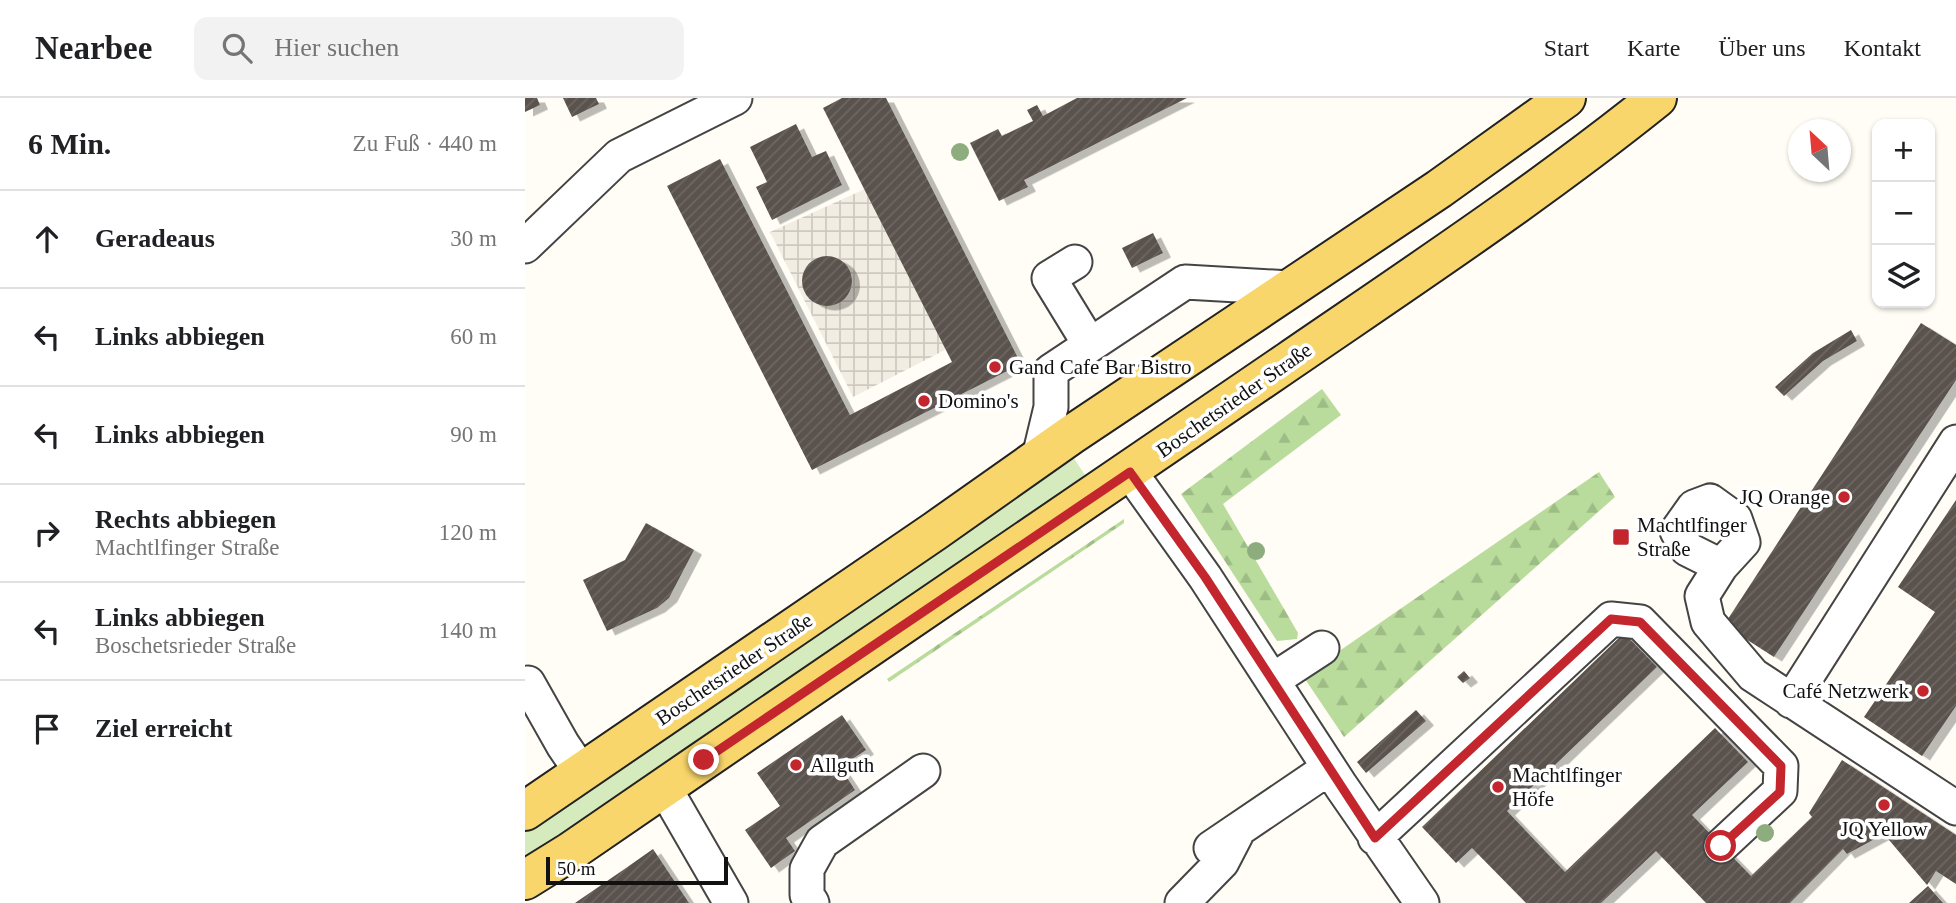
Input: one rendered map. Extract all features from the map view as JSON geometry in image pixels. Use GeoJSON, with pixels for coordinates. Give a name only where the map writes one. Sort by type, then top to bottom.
{"type":"FeatureCollection","features":[{"type":"Feature","properties":{"kind":"main road","name":"Boschetsrieder Straße"},"geometry":{"type":"LineString","coordinates":[[525,880],[1130,472],[1447,252],[1657,98]]}},
{"type":"Feature","properties":{"kind":"main road","name":"Boschetsrieder Straße"},"geometry":{"type":"LineString","coordinates":[[525,811],[1039,457],[1439,189],[1561,102]]}},
{"type":"Feature","properties":{"kind":"main road"},"geometry":{"type":"LineString","coordinates":[[1561,102],[1585,111],[1593,124],[1594,141],[1591,149]]}},
{"type":"Feature","properties":{"kind":"street"},"geometry":{"type":"LineString","coordinates":[[529,255],[619,156],[735,98]]}},
{"type":"Feature","properties":{"kind":"street"},"geometry":{"type":"LineString","coordinates":[[1075,262],[1049,278],[1090,345]]}},
{"type":"Feature","properties":{"kind":"street"},"geometry":{"type":"LineString","coordinates":[[1039,457],[1051,407],[1051,371],[1185,282],[1290,288]]}},
{"type":"Feature","properties":{"kind":"street"},"geometry":{"type":"LineString","coordinates":[[1791,701],[1956,442]]}},
{"type":"Feature","properties":{"kind":"street"},"geometry":{"type":"LineString","coordinates":[[1130,472],[1205,577],[1375,838],[1422,903]]}},
{"type":"Feature","properties":{"kind":"street"},"geometry":{"type":"LineString","coordinates":[[1721,566],[1702,596],[1708,622],[1753,675],[1956,808]]}},
{"type":"Feature","properties":{"kind":"street"},"geometry":{"type":"LineString","coordinates":[[1375,838],[1611,619],[1640,622],[1781,766],[1780,792],[1721,846]]}},
{"type":"Feature","properties":{"kind":"street"},"geometry":{"type":"LineString","coordinates":[[1273,680],[1322,648]]}},
{"type":"Feature","properties":{"kind":"street"},"geometry":{"type":"LineString","coordinates":[[528,683],[582,773]]}},
{"type":"Feature","properties":{"kind":"street"},"geometry":{"type":"LineString","coordinates":[[1211,848],[1329,768]]}},
{"type":"Feature","properties":{"kind":"street"},"geometry":{"type":"LineString","coordinates":[[811,903],[807,895],[807,869],[822,842],[923,771]]}},
{"type":"Feature","properties":{"kind":"street"},"geometry":{"type":"LineString","coordinates":[[664,787],[731,903]]}},
{"type":"Feature","properties":{"kind":"street"},"geometry":{"type":"LineString","coordinates":[[1182,903],[1222,862],[1239,829]]}},
{"type":"Feature","properties":{"kind":"green space"},"geometry":{"type":"Polygon","coordinates":[[[1322,389],[1341,415],[1223,504],[1298,633],[1297,639],[1277,641],[1181,494],[1322,389]]]}},
{"type":"Feature","properties":{"kind":"green space"},"geometry":{"type":"Polygon","coordinates":[[[1071,454],[1087,478],[525,863],[525,828],[1071,454]]]}},
{"type":"Feature","properties":{"kind":"green space"},"geometry":{"type":"Polygon","coordinates":[[[1599,472],[1615,497],[1344,737],[1303,676],[1599,472]]]}},
{"type":"Feature","properties":{"kind":"green space"},"geometry":{"type":"Polygon","coordinates":[[[1124,519],[1124,523],[889,682],[887,679],[1124,519]]]}},
{"type":"Feature","properties":{"kind":"shaded area"},"geometry":{"type":"Polygon","coordinates":[[[865,189],[947,349],[853,397],[770,232],[865,189]]]}},
{"type":"Feature","properties":{"kind":"building"},"geometry":{"type":"Polygon","coordinates":[[[525,98],[537,98],[540,105],[525,112],[525,98]]]}},
{"type":"Feature","properties":{"kind":"building"},"geometry":{"type":"Polygon","coordinates":[[[563,98],[596,98],[599,104],[572,117],[563,98]]]}},
{"type":"Feature","properties":{"kind":"building"},"geometry":{"type":"Polygon","coordinates":[[[842,98],[886,98],[1021,364],[812,470],[667,186],[720,159],[850,415],[952,362],[823,108],[842,98]]]}},
{"type":"Feature","properties":{"kind":"building"},"geometry":{"type":"Polygon","coordinates":[[[1077,98],[1187,98],[1024,180],[1028,187],[999,201],[970,143],[998,129],[1002,136],[1033,121],[1027,110],[1037,105],[1043,116],[1077,98]]]}},
{"type":"Feature","properties":{"kind":"building"},"geometry":{"type":"Polygon","coordinates":[[[796,124],[812,157],[826,151],[842,185],[772,220],[756,187],[767,182],[750,147],[796,124]]]}},
{"type":"Feature","properties":{"kind":"building"},"geometry":{"type":"Polygon","coordinates":[[[1153,233],[1163,253],[1132,268],[1122,248],[1153,233]]]}},
{"type":"Feature","properties":{"kind":"building"},"geometry":{"type":"Polygon","coordinates":[[[827,256],[845,263],[852,281],[845,299],[827,306],[809,299],[802,281],[809,263],[827,256]]]}},
{"type":"Feature","properties":{"kind":"building","name":"JQ Orange"},"geometry":{"type":"Polygon","coordinates":[[[1921,323],[1956,345],[1956,380],[1774,657],[1724,625],[1921,323]]]}},
{"type":"Feature","properties":{"kind":"building"},"geometry":{"type":"Polygon","coordinates":[[[1851,330],[1857,341],[1823,361],[1784,396],[1775,387],[1813,353],[1851,330]]]}},
{"type":"Feature","properties":{"kind":"building"},"geometry":{"type":"Polygon","coordinates":[[[1956,500],[1956,706],[1922,756],[1864,717],[1935,612],[1898,587],[1956,500]]]}},
{"type":"Feature","properties":{"kind":"building"},"geometry":{"type":"Polygon","coordinates":[[[646,523],[694,550],[669,598],[657,608],[607,631],[583,580],[625,560],[646,523]]]}},
{"type":"Feature","properties":{"kind":"building","name":"Machtlfinger Höfe"},"geometry":{"type":"Polygon","coordinates":[[[1624,633],[1657,667],[1507,811],[1565,872],[1715,728],[1748,762],[1692,815],[1751,876],[1812,817],[1809,813],[1842,760],[1956,835],[1956,884],[1936,871],[1927,885],[1884,834],[1847,854],[1843,849],[1790,903],[1706,903],[1656,851],[1601,903],[1526,903],[1472,848],[1456,863],[1422,827],[1624,633]]]}},
{"type":"Feature","properties":{"kind":"building"},"geometry":{"type":"Polygon","coordinates":[[[1464,671],[1470,678],[1463,683],[1457,677],[1464,671]]]}},
{"type":"Feature","properties":{"kind":"building"},"geometry":{"type":"Polygon","coordinates":[[[1416,710],[1426,721],[1366,773],[1357,762],[1416,710]]]}},
{"type":"Feature","properties":{"kind":"building"},"geometry":{"type":"Polygon","coordinates":[[[842,715],[866,750],[840,767],[855,790],[786,838],[795,851],[771,868],[745,830],[780,806],[757,773],[842,715]]]}},
{"type":"Feature","properties":{"kind":"building"},"geometry":{"type":"Polygon","coordinates":[[[653,849],[689,903],[575,903],[626,868],[653,849]]]}},
{"type":"Feature","properties":{"kind":"building"},"geometry":{"type":"Polygon","coordinates":[[[1928,886],[1943,903],[1909,903],[1928,886]]]}},
{"type":"Feature","properties":{"kind":"place","name":"Gand Cafe Bar Bistro"},"geometry":{"type":"Point","coordinates":[995,367]}},
{"type":"Feature","properties":{"kind":"place","name":"Domino's"},"geometry":{"type":"Point","coordinates":[924,401]}},
{"type":"Feature","properties":{"kind":"place","name":"JQ Orange"},"geometry":{"type":"Point","coordinates":[1844,497]}},
{"type":"Feature","properties":{"kind":"place","name":"Machtlfinger Straße"},"geometry":{"type":"Point","coordinates":[1621,537]}},
{"type":"Feature","properties":{"kind":"place","name":"Café Netzwerk"},"geometry":{"type":"Point","coordinates":[1923,691]}},
{"type":"Feature","properties":{"kind":"place","name":"Allguth"},"geometry":{"type":"Point","coordinates":[796,765]}},
{"type":"Feature","properties":{"kind":"place","name":"Machtlfinger Höfe"},"geometry":{"type":"Point","coordinates":[1498,787]}},
{"type":"Feature","properties":{"kind":"place","name":"JQ Yellow"},"geometry":{"type":"Point","coordinates":[1884,805]}},
{"type":"Feature","properties":{"kind":"route"},"geometry":{"type":"LineString","coordinates":[[704,760],[1130,472],[1205,577],[1375,838],[1611,619],[1640,622],[1781,766],[1780,792],[1721,846]]}}]}
